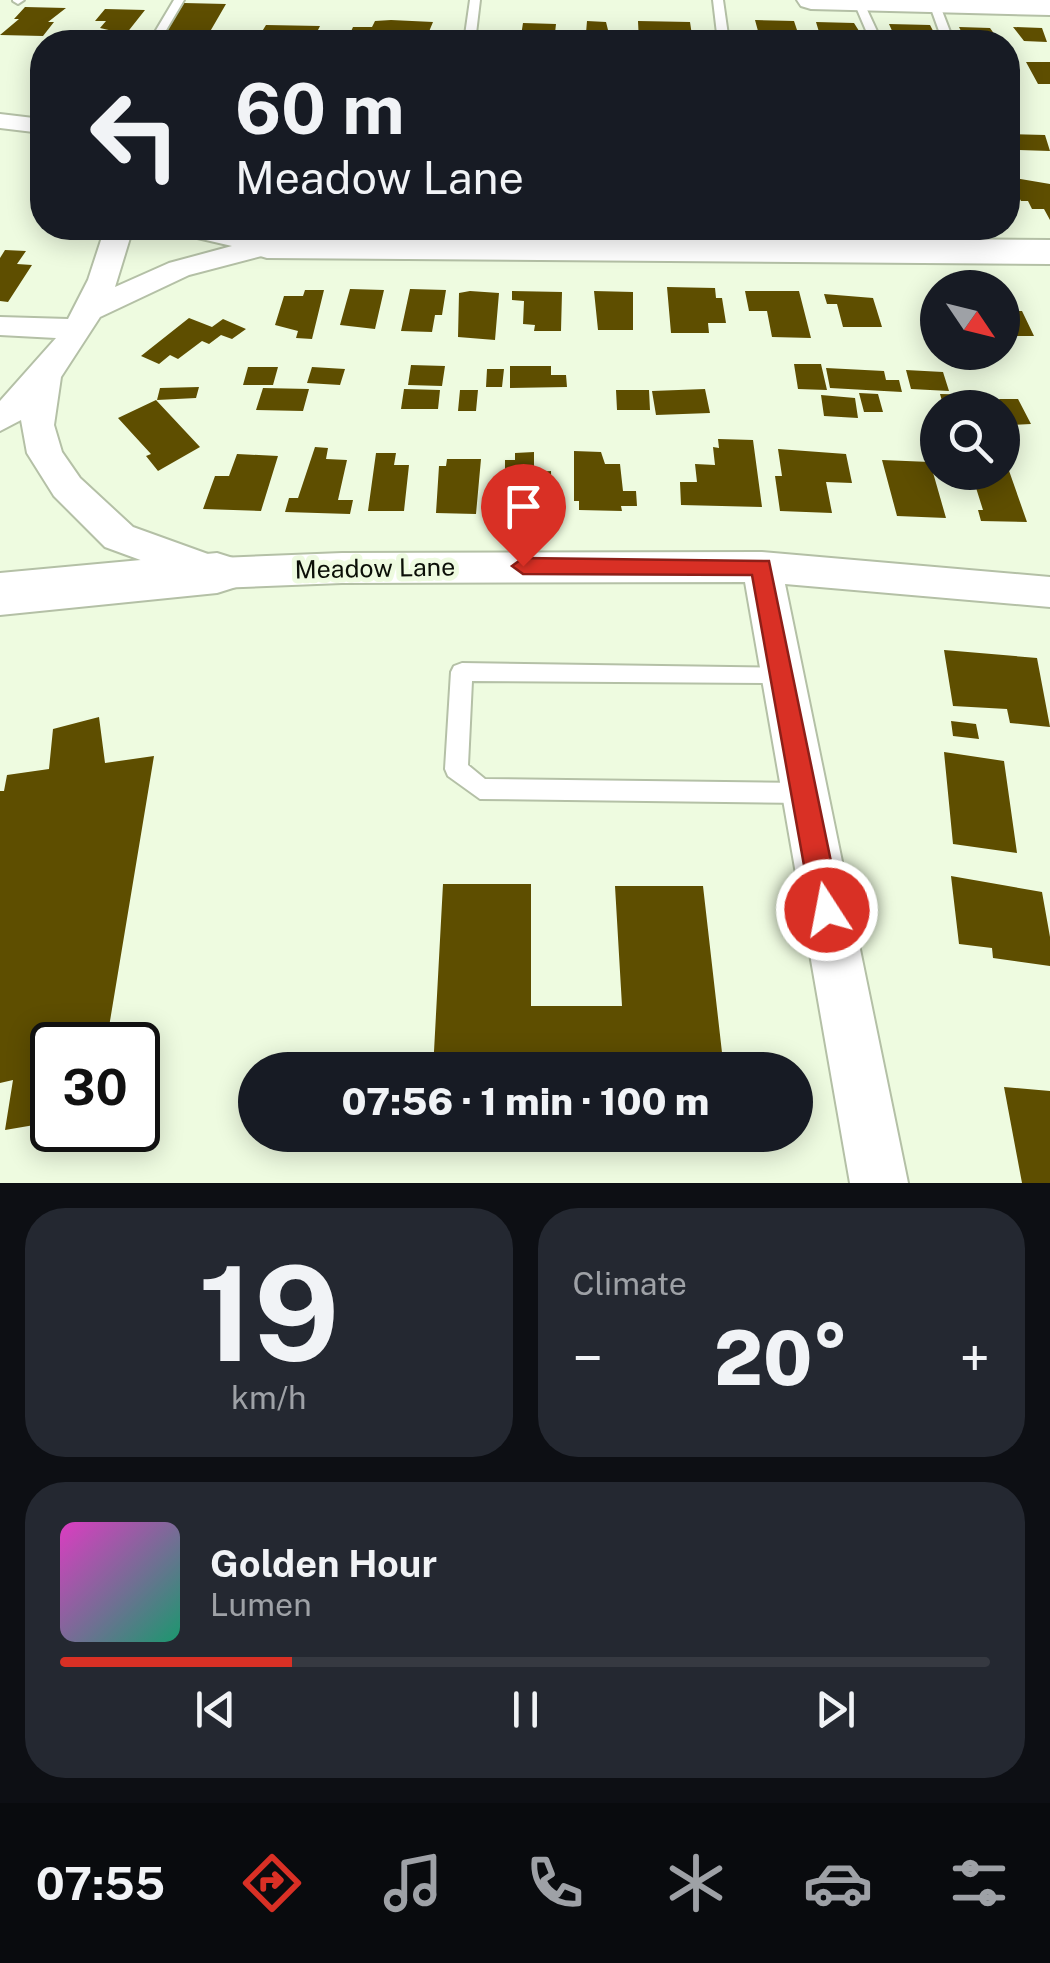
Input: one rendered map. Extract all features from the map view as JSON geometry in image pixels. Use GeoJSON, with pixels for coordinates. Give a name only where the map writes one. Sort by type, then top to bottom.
{"type":"FeatureCollection","features":[{"type":"Feature","properties":{"kind":"street"},"geometry":{"type":"LineString","coordinates":[[811,0],[1050,6]]}},
{"type":"Feature","properties":{"kind":"street"},"geometry":{"type":"LineString","coordinates":[[0,120],[30,124]]}},
{"type":"Feature","properties":{"kind":"street"},"geometry":{"type":"LineString","coordinates":[[0,420],[45,378],[114,255],[117,240]]}},
{"type":"Feature","properties":{"kind":"street"},"geometry":{"type":"LineString","coordinates":[[241,240],[267,246],[1050,252]]}},
{"type":"Feature","properties":{"kind":"street"},"geometry":{"type":"LineString","coordinates":[[0,326],[80,320],[179,270],[267,246]]}},
{"type":"Feature","properties":{"kind":"street"},"geometry":{"type":"LineString","coordinates":[[45,378],[37,425],[45,453],[67,487],[118,537],[217,573]]}},
{"type":"Feature","properties":{"kind":"street","name":"Meadow Lane"},"geometry":{"type":"LineString","coordinates":[[0,594],[217,573],[380,567],[762,567],[1050,592]]}},
{"type":"Feature","properties":{"kind":"street"},"geometry":{"type":"LineString","coordinates":[[762,567],[879,1183]]}},
{"type":"Feature","properties":{"kind":"lane"},"geometry":{"type":"LineString","coordinates":[[161,30],[180,0]]}},
{"type":"Feature","properties":{"kind":"lane"},"geometry":{"type":"LineString","coordinates":[[472,30],[476,0]]}},
{"type":"Feature","properties":{"kind":"lane"},"geometry":{"type":"LineString","coordinates":[[718,0],[722,30]]}},
{"type":"Feature","properties":{"kind":"lane"},"geometry":{"type":"LineString","coordinates":[[858,1],[871,30]]}},
{"type":"Feature","properties":{"kind":"lane"},"geometry":{"type":"LineString","coordinates":[[934,3],[945,30]]}},
{"type":"Feature","properties":{"kind":"lane"},"geometry":{"type":"LineString","coordinates":[[782,674],[462,672],[456,768],[480,789],[804,793]]}},
{"type":"Feature","properties":{"kind":"building"},"geometry":{"type":"Polygon","coordinates":[[[184,3],[226,4],[211,30],[167,30],[184,3]]]}},
{"type":"Feature","properties":{"kind":"building"},"geometry":{"type":"Polygon","coordinates":[[[25,7],[66,8],[48,22],[54,22],[48,30],[30,30],[30,36],[0,35],[19,19],[14,19],[25,7]]]}},
{"type":"Feature","properties":{"kind":"building"},"geometry":{"type":"Polygon","coordinates":[[[105,9],[145,10],[129,30],[100,28],[106,21],[95,21],[105,9]]]}},
{"type":"Feature","properties":{"kind":"building"},"geometry":{"type":"Polygon","coordinates":[[[755,20],[794,21],[797,30],[758,30],[755,20]]]}},
{"type":"Feature","properties":{"kind":"building"},"geometry":{"type":"Polygon","coordinates":[[[375,21],[433,22],[430,30],[352,30],[372,27],[375,21]]]}},
{"type":"Feature","properties":{"kind":"building"},"geometry":{"type":"Polygon","coordinates":[[[587,21],[606,22],[608,30],[586,30],[587,21]]]}},
{"type":"Feature","properties":{"kind":"building"},"geometry":{"type":"Polygon","coordinates":[[[638,21],[690,22],[691,30],[638,30],[638,21]]]}},
{"type":"Feature","properties":{"kind":"building"},"geometry":{"type":"Polygon","coordinates":[[[816,22],[854,23],[858,30],[818,30],[816,22]]]}},
{"type":"Feature","properties":{"kind":"building"},"geometry":{"type":"Polygon","coordinates":[[[523,23],[556,24],[555,30],[522,30],[523,23]]]}},
{"type":"Feature","properties":{"kind":"building"},"geometry":{"type":"Polygon","coordinates":[[[889,24],[930,25],[933,30],[892,30],[889,24]]]}},
{"type":"Feature","properties":{"kind":"building"},"geometry":{"type":"Polygon","coordinates":[[[266,25],[320,26],[318,30],[263,30],[266,25]]]}},
{"type":"Feature","properties":{"kind":"building"},"geometry":{"type":"Polygon","coordinates":[[[959,27],[991,30],[960,30],[959,27]]]}},
{"type":"Feature","properties":{"kind":"building"},"geometry":{"type":"Polygon","coordinates":[[[1013,27],[1042,28],[1047,42],[1024,41],[1020,30],[1013,27]]]}},
{"type":"Feature","properties":{"kind":"building"},"geometry":{"type":"Polygon","coordinates":[[[1026,62],[1050,62],[1050,84],[1038,84],[1026,62]]]}},
{"type":"Feature","properties":{"kind":"building"},"geometry":{"type":"Polygon","coordinates":[[[1020,134],[1045,135],[1050,151],[1020,150],[1020,134]]]}},
{"type":"Feature","properties":{"kind":"building"},"geometry":{"type":"Polygon","coordinates":[[[1020,179],[1050,184],[1050,220],[1044,209],[1032,209],[1028,201],[1021,201],[1020,179]]]}},
{"type":"Feature","properties":{"kind":"building"},"geometry":{"type":"Polygon","coordinates":[[[5,250],[26,251],[17,264],[32,265],[8,302],[0,301],[0,258],[5,250]]]}},
{"type":"Feature","properties":{"kind":"building"},"geometry":{"type":"Polygon","coordinates":[[[667,287],[715,288],[716,298],[722,298],[726,323],[708,323],[709,333],[671,333],[667,287]]]}},
{"type":"Feature","properties":{"kind":"building"},"geometry":{"type":"Polygon","coordinates":[[[350,289],[384,290],[375,329],[340,325],[350,289]]]}},
{"type":"Feature","properties":{"kind":"building"},"geometry":{"type":"Polygon","coordinates":[[[410,289],[446,290],[442,315],[435,315],[432,332],[401,331],[410,289]]]}},
{"type":"Feature","properties":{"kind":"building"},"geometry":{"type":"Polygon","coordinates":[[[305,290],[324,290],[312,339],[296,338],[298,331],[275,325],[284,296],[303,296],[305,290]]]}},
{"type":"Feature","properties":{"kind":"building"},"geometry":{"type":"Polygon","coordinates":[[[512,291],[562,292],[561,331],[534,331],[535,325],[523,324],[524,301],[512,300],[512,291]]]}},
{"type":"Feature","properties":{"kind":"building"},"geometry":{"type":"Polygon","coordinates":[[[594,291],[633,292],[633,330],[598,330],[594,291]]]}},
{"type":"Feature","properties":{"kind":"building"},"geometry":{"type":"Polygon","coordinates":[[[745,291],[799,291],[811,338],[772,337],[767,311],[749,311],[745,291]]]}},
{"type":"Feature","properties":{"kind":"building"},"geometry":{"type":"Polygon","coordinates":[[[459,293],[499,293],[495,340],[458,337],[459,293]]]}},
{"type":"Feature","properties":{"kind":"building"},"geometry":{"type":"Polygon","coordinates":[[[824,294],[873,298],[882,327],[843,327],[837,304],[827,304],[824,294]]]}},
{"type":"Feature","properties":{"kind":"building"},"geometry":{"type":"Polygon","coordinates":[[[1020,311],[1022,311],[1034,336],[1020,336],[1020,311]]]}},
{"type":"Feature","properties":{"kind":"building"},"geometry":{"type":"Polygon","coordinates":[[[189,318],[212,327],[223,319],[246,329],[232,339],[221,335],[209,344],[202,341],[178,359],[170,355],[159,364],[141,356],[189,318]]]}},
{"type":"Feature","properties":{"kind":"building"},"geometry":{"type":"Polygon","coordinates":[[[794,364],[821,364],[827,390],[798,389],[794,364]]]}},
{"type":"Feature","properties":{"kind":"building"},"geometry":{"type":"Polygon","coordinates":[[[411,365],[445,366],[442,386],[408,385],[411,365]]]}},
{"type":"Feature","properties":{"kind":"building"},"geometry":{"type":"Polygon","coordinates":[[[510,366],[551,366],[551,375],[566,375],[567,387],[510,388],[510,366]]]}},
{"type":"Feature","properties":{"kind":"building"},"geometry":{"type":"Polygon","coordinates":[[[248,367],[278,367],[273,385],[243,385],[248,367]]]}},
{"type":"Feature","properties":{"kind":"building"},"geometry":{"type":"Polygon","coordinates":[[[312,367],[345,369],[340,385],[307,383],[312,367]]]}},
{"type":"Feature","properties":{"kind":"building"},"geometry":{"type":"Polygon","coordinates":[[[826,368],[884,371],[886,380],[899,380],[902,392],[830,388],[826,368]]]}},
{"type":"Feature","properties":{"kind":"building"},"geometry":{"type":"Polygon","coordinates":[[[487,369],[504,369],[502,387],[486,387],[487,369]]]}},
{"type":"Feature","properties":{"kind":"building"},"geometry":{"type":"Polygon","coordinates":[[[906,370],[943,372],[949,390],[930,390],[911,389],[906,370]]]}},
{"type":"Feature","properties":{"kind":"building"},"geometry":{"type":"Polygon","coordinates":[[[199,387],[196,398],[157,400],[160,388],[199,387]]]}},
{"type":"Feature","properties":{"kind":"building"},"geometry":{"type":"Polygon","coordinates":[[[263,388],[309,389],[303,411],[256,410],[263,388]]]}},
{"type":"Feature","properties":{"kind":"building"},"geometry":{"type":"Polygon","coordinates":[[[404,389],[440,390],[438,409],[401,409],[404,389]]]}},
{"type":"Feature","properties":{"kind":"building"},"geometry":{"type":"Polygon","coordinates":[[[705,389],[710,413],[656,415],[652,391],[705,389]]]}},
{"type":"Feature","properties":{"kind":"building"},"geometry":{"type":"Polygon","coordinates":[[[460,390],[478,390],[476,411],[458,411],[460,390]]]}},
{"type":"Feature","properties":{"kind":"building"},"geometry":{"type":"Polygon","coordinates":[[[616,390],[649,390],[650,410],[617,410],[616,390]]]}},
{"type":"Feature","properties":{"kind":"building"},"geometry":{"type":"Polygon","coordinates":[[[859,393],[878,394],[883,412],[864,412],[859,393]]]}},
{"type":"Feature","properties":{"kind":"building"},"geometry":{"type":"Polygon","coordinates":[[[821,395],[855,398],[858,418],[824,416],[821,395]]]}},
{"type":"Feature","properties":{"kind":"building"},"geometry":{"type":"Polygon","coordinates":[[[156,400],[200,447],[158,471],[146,456],[151,454],[118,418],[156,400]]]}},
{"type":"Feature","properties":{"kind":"building"},"geometry":{"type":"Polygon","coordinates":[[[1020,403],[1031,424],[1020,425],[1020,403]]]}},
{"type":"Feature","properties":{"kind":"building"},"geometry":{"type":"Polygon","coordinates":[[[718,439],[753,440],[762,507],[681,505],[680,482],[697,482],[695,464],[715,465],[713,447],[719,448],[718,439]]]}},
{"type":"Feature","properties":{"kind":"building"},"geometry":{"type":"Polygon","coordinates":[[[315,447],[328,448],[326,459],[347,460],[338,500],[353,500],[350,514],[285,512],[289,498],[298,498],[315,447]]]}},
{"type":"Feature","properties":{"kind":"building"},"geometry":{"type":"Polygon","coordinates":[[[778,449],[846,454],[852,483],[826,482],[832,513],[780,511],[775,476],[782,476],[778,449]]]}},
{"type":"Feature","properties":{"kind":"building"},"geometry":{"type":"Polygon","coordinates":[[[574,451],[601,452],[605,464],[620,464],[623,491],[636,491],[637,506],[621,506],[622,511],[579,510],[579,501],[574,501],[574,451]]]}},
{"type":"Feature","properties":{"kind":"building"},"geometry":{"type":"Polygon","coordinates":[[[534,452],[534,472],[551,471],[552,516],[499,516],[498,475],[505,475],[505,460],[515,460],[515,453],[534,452]]]}},
{"type":"Feature","properties":{"kind":"building"},"geometry":{"type":"Polygon","coordinates":[[[376,453],[396,453],[394,465],[409,465],[404,511],[368,511],[376,453]]]}},
{"type":"Feature","properties":{"kind":"building"},"geometry":{"type":"Polygon","coordinates":[[[237,454],[278,456],[261,511],[203,509],[215,476],[229,476],[237,454]]]}},
{"type":"Feature","properties":{"kind":"building"},"geometry":{"type":"Polygon","coordinates":[[[447,459],[481,459],[476,514],[436,513],[439,466],[446,466],[447,459]]]}},
{"type":"Feature","properties":{"kind":"building"},"geometry":{"type":"Polygon","coordinates":[[[882,460],[920,462],[920,490],[938,490],[946,518],[897,516],[882,460]]]}},
{"type":"Feature","properties":{"kind":"building"},"geometry":{"type":"Polygon","coordinates":[[[977,490],[1016,490],[1027,522],[981,521],[978,510],[983,510],[977,490]]]}},
{"type":"Feature","properties":{"kind":"building"},"geometry":{"type":"Polygon","coordinates":[[[944,650],[1037,658],[1050,727],[1010,723],[1007,709],[953,706],[944,650]]]}},
{"type":"Feature","properties":{"kind":"building"},"geometry":{"type":"Polygon","coordinates":[[[99,717],[105,763],[154,756],[110,1022],[30,1022],[30,1126],[5,1130],[13,1080],[0,1083],[0,791],[4,791],[7,775],[49,769],[53,729],[99,717]]]}},
{"type":"Feature","properties":{"kind":"building"},"geometry":{"type":"Polygon","coordinates":[[[951,721],[976,724],[979,739],[953,736],[951,721]]]}},
{"type":"Feature","properties":{"kind":"building"},"geometry":{"type":"Polygon","coordinates":[[[944,752],[1004,761],[1017,853],[953,844],[944,752]]]}},
{"type":"Feature","properties":{"kind":"building"},"geometry":{"type":"Polygon","coordinates":[[[951,876],[1042,892],[1050,937],[1050,966],[993,958],[992,948],[959,944],[951,876]]]}},
{"type":"Feature","properties":{"kind":"building"},"geometry":{"type":"Polygon","coordinates":[[[443,884],[531,884],[531,1006],[622,1006],[615,886],[703,886],[722,1052],[434,1052],[443,884]]]}},
{"type":"Feature","properties":{"kind":"building"},"geometry":{"type":"Polygon","coordinates":[[[1004,1087],[1050,1091],[1050,1183],[1022,1183],[1004,1087]]]}},
{"type":"Feature","properties":{"kind":"route"},"geometry":{"type":"LineString","coordinates":[[523,566],[762,567],[827,910]]}}]}
